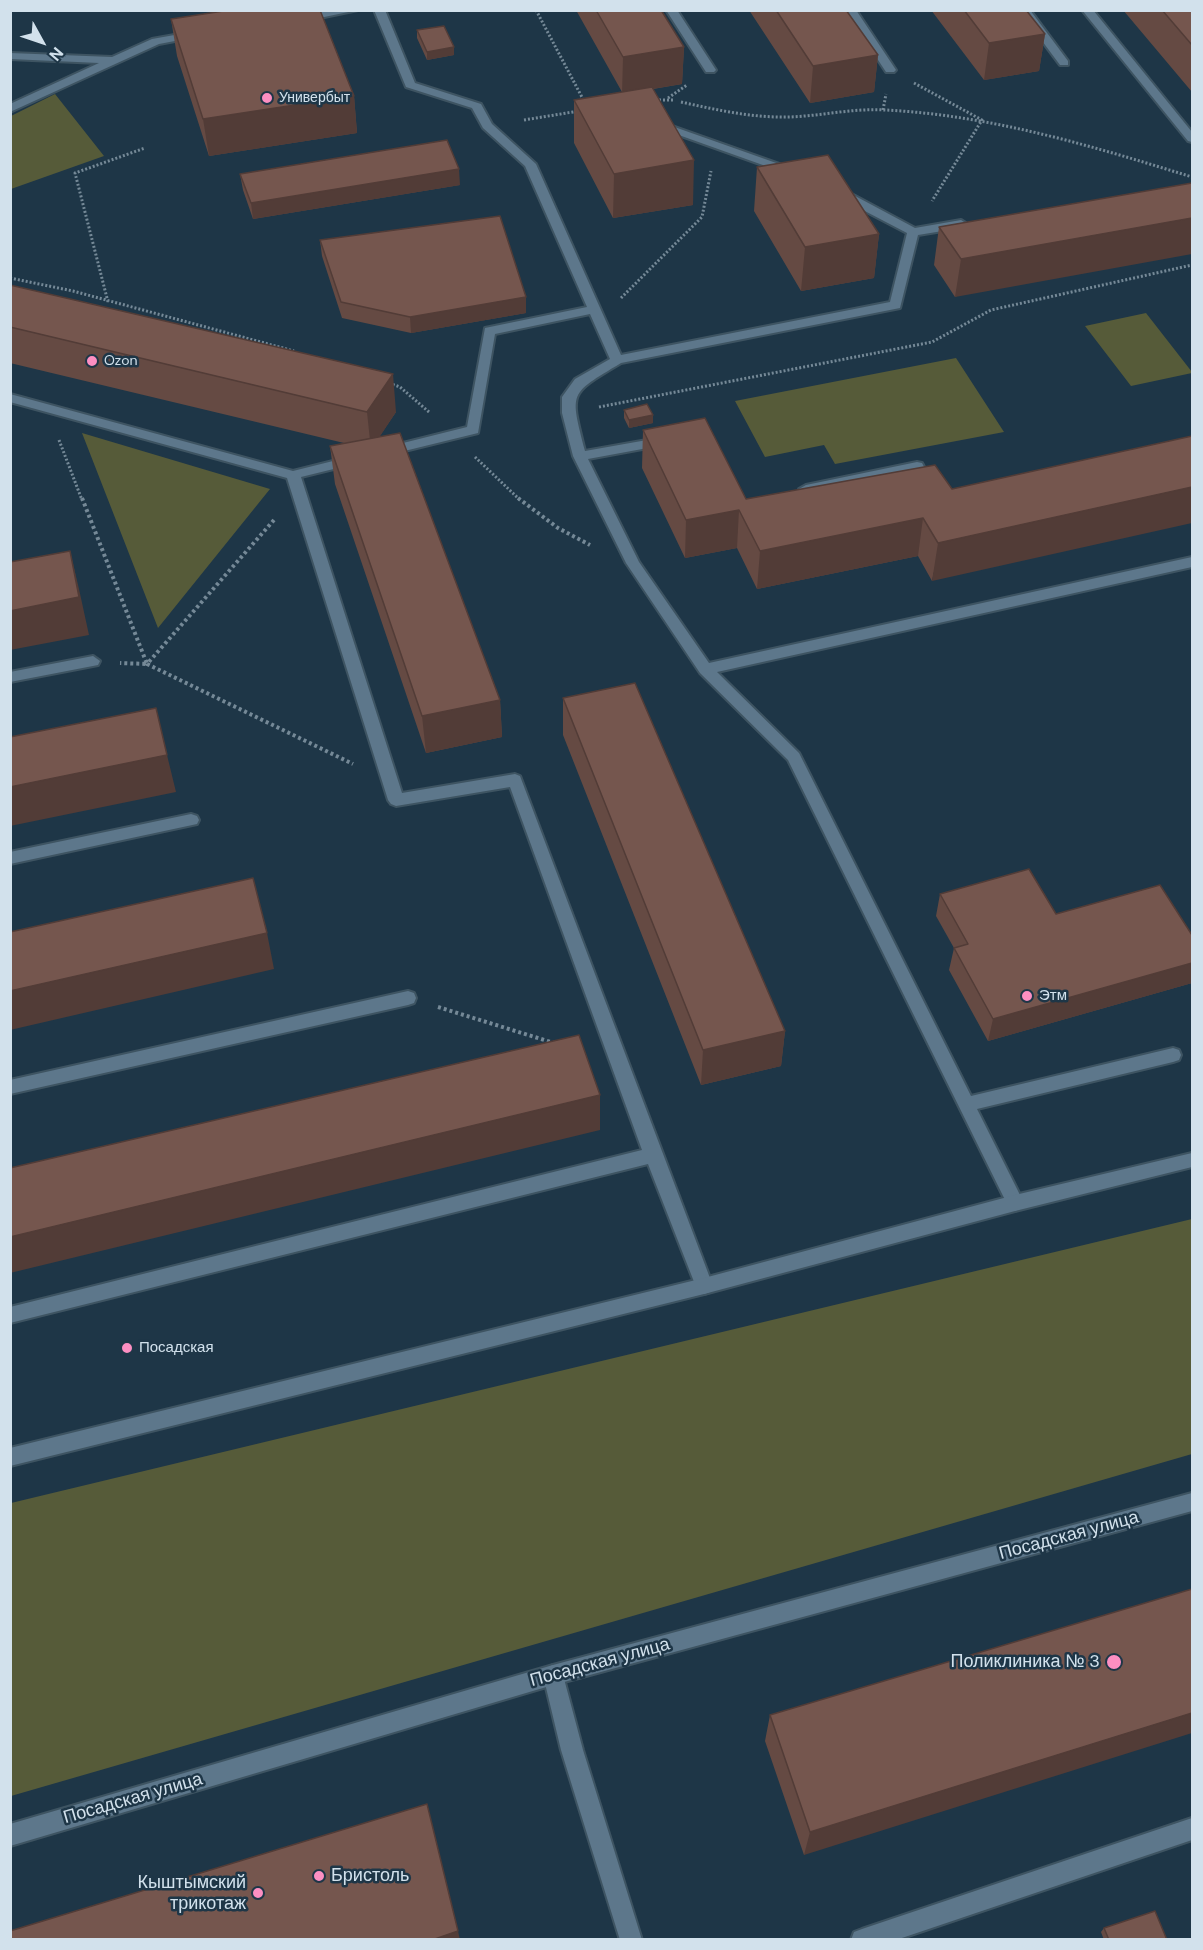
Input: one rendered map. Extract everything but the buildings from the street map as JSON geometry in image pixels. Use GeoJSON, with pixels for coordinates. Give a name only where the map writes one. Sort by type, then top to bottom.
{"type":"FeatureCollection","features":[{"type":"Feature","properties":{"kind":"street"},"geometry":{"type":"LineString","coordinates":[[284,21],[353,10]]}},
{"type":"Feature","properties":{"kind":"street"},"geometry":{"type":"LineString","coordinates":[[379,10],[410,85],[477,106],[487,126],[530,164],[617,360]]}},
{"type":"Feature","properties":{"kind":"street"},"geometry":{"type":"LineString","coordinates":[[671,10],[710,70]]}},
{"type":"Feature","properties":{"kind":"street"},"geometry":{"type":"LineString","coordinates":[[850,10],[890,69]]}},
{"type":"Feature","properties":{"kind":"street"},"geometry":{"type":"LineString","coordinates":[[1024,10],[1064,63]]}},
{"type":"Feature","properties":{"kind":"street"},"geometry":{"type":"LineString","coordinates":[[1087,10],[1192,139]]}},
{"type":"Feature","properties":{"kind":"street"},"geometry":{"type":"LineString","coordinates":[[10,109],[156,41],[214,32]]}},
{"type":"Feature","properties":{"kind":"street"},"geometry":{"type":"LineString","coordinates":[[10,56],[114,60]]}},
{"type":"Feature","properties":{"kind":"street"},"geometry":{"type":"LineString","coordinates":[[666,127],[801,176]]}},
{"type":"Feature","properties":{"kind":"street"},"geometry":{"type":"LineString","coordinates":[[832,189],[913,232],[971,222]]}},
{"type":"Feature","properties":{"kind":"street"},"geometry":{"type":"LineString","coordinates":[[913,232],[896,305],[617,360],[580,382],[569,398],[569,413],[580,456],[633,563],[705,669],[794,757],[1015,1203]]}},
{"type":"Feature","properties":{"kind":"street"},"geometry":{"type":"LineString","coordinates":[[10,398],[293,475],[473,430],[489,330],[597,314]]}},
{"type":"Feature","properties":{"kind":"street"},"geometry":{"type":"LineString","coordinates":[[580,456],[683,437]]}},
{"type":"Feature","properties":{"kind":"street"},"geometry":{"type":"LineString","coordinates":[[791,492],[917,466],[934,500]]}},
{"type":"Feature","properties":{"kind":"street"},"geometry":{"type":"LineString","coordinates":[[293,475],[396,800],[515,780],[653,1155],[704,1286]]}},
{"type":"Feature","properties":{"kind":"street"},"geometry":{"type":"LineString","coordinates":[[705,669],[1192,562]]}},
{"type":"Feature","properties":{"kind":"street"},"geometry":{"type":"LineString","coordinates":[[10,677],[93,661]]}},
{"type":"Feature","properties":{"kind":"street"},"geometry":{"type":"LineString","coordinates":[[10,858],[191,820]]}},
{"type":"Feature","properties":{"kind":"street"},"geometry":{"type":"LineString","coordinates":[[10,1087],[408,998]]}},
{"type":"Feature","properties":{"kind":"street"},"geometry":{"type":"LineString","coordinates":[[967,1104],[1173,1055]]}},
{"type":"Feature","properties":{"kind":"street"},"geometry":{"type":"LineString","coordinates":[[10,1315],[653,1155]]}},
{"type":"Feature","properties":{"kind":"street"},"geometry":{"type":"LineString","coordinates":[[10,1457],[704,1286],[1015,1203],[1192,1160]]}},
{"type":"Feature","properties":{"kind":"street","name":"Посадская улица"},"geometry":{"type":"LineString","coordinates":[[10,1834],[554,1675],[1192,1502]]}},
{"type":"Feature","properties":{"kind":"street"},"geometry":{"type":"LineString","coordinates":[[554,1675],[572,1750],[631,1940]]}},
{"type":"Feature","properties":{"kind":"street"},"geometry":{"type":"LineString","coordinates":[[862,1940],[1192,1828]]}},
{"type":"Feature","properties":{"kind":"path"},"geometry":{"type":"LineString","coordinates":[[487,126],[588,110],[536,10]]}},
{"type":"Feature","properties":{"kind":"path"},"geometry":{"type":"LineString","coordinates":[[890,69],[982,120]]}},
{"type":"Feature","properties":{"kind":"path"},"geometry":{"type":"LineString","coordinates":[[645,102],[667,98],[722,112],[788,117],[883,110],[982,120],[1093,147],[1192,177]]}},
{"type":"Feature","properties":{"kind":"path"},"geometry":{"type":"LineString","coordinates":[[913,232],[982,120]]}},
{"type":"Feature","properties":{"kind":"path"},"geometry":{"type":"LineString","coordinates":[[597,314],[702,217],[717,144]]}},
{"type":"Feature","properties":{"kind":"path"},"geometry":{"type":"LineString","coordinates":[[108,302],[75,173],[144,148]]}},
{"type":"Feature","properties":{"kind":"path"},"geometry":{"type":"LineString","coordinates":[[569,413],[932,342],[991,310],[1192,265]]}},
{"type":"Feature","properties":{"kind":"path"},"geometry":{"type":"LineString","coordinates":[[10,278],[73,291],[301,353]]}},
{"type":"Feature","properties":{"kind":"path"},"geometry":{"type":"LineString","coordinates":[[389,383],[400,387],[453,435],[503,487],[569,536],[633,563]]}},
{"type":"Feature","properties":{"kind":"path"},"geometry":{"type":"LineString","coordinates":[[47,408],[147,664]]}},
{"type":"Feature","properties":{"kind":"path"},"geometry":{"type":"LineString","coordinates":[[147,664],[299,492]]}},
{"type":"Feature","properties":{"kind":"path"},"geometry":{"type":"LineString","coordinates":[[93,661],[147,664],[390,782]]}},
{"type":"Feature","properties":{"kind":"path"},"geometry":{"type":"LineString","coordinates":[[408,998],[564,1046]]}},
{"type":"Feature","properties":{"kind":"green space"},"geometry":{"type":"Polygon","coordinates":[[[55,94],[104,156],[11,189],[11,116],[55,94]]]}},
{"type":"Feature","properties":{"kind":"green space"},"geometry":{"type":"Polygon","coordinates":[[[1146,313],[1192,373],[1131,386],[1085,326],[1146,313]]]}},
{"type":"Feature","properties":{"kind":"green space"},"geometry":{"type":"Polygon","coordinates":[[[956,358],[1004,432],[835,464],[824,445],[765,457],[735,401],[956,358]]]}},
{"type":"Feature","properties":{"kind":"green space"},"geometry":{"type":"Polygon","coordinates":[[[82,433],[270,489],[158,628],[82,433]]]}},
{"type":"Feature","properties":{"kind":"green space"},"geometry":{"type":"Polygon","coordinates":[[[1192,1219],[1192,1454],[11,1796],[11,1503],[1192,1219]]]}},
{"type":"Feature","properties":{"kind":"place","name":"Универбыт"},"geometry":{"type":"Point","coordinates":[267,98]}},
{"type":"Feature","properties":{"kind":"place","name":"Ozon"},"geometry":{"type":"Point","coordinates":[92,361]}},
{"type":"Feature","properties":{"kind":"place","name":"Этм"},"geometry":{"type":"Point","coordinates":[1027,996]}},
{"type":"Feature","properties":{"kind":"place","name":"Посадская"},"geometry":{"type":"Point","coordinates":[127,1348]}},
{"type":"Feature","properties":{"kind":"place","name":"Поликлиника № 3"},"geometry":{"type":"Point","coordinates":[1114,1662]}},
{"type":"Feature","properties":{"kind":"place","name":"Бристоль"},"geometry":{"type":"Point","coordinates":[319,1876]}},
{"type":"Feature","properties":{"kind":"place","name":"Кыштымский трикотаж"},"geometry":{"type":"Point","coordinates":[258,1893]}}]}
